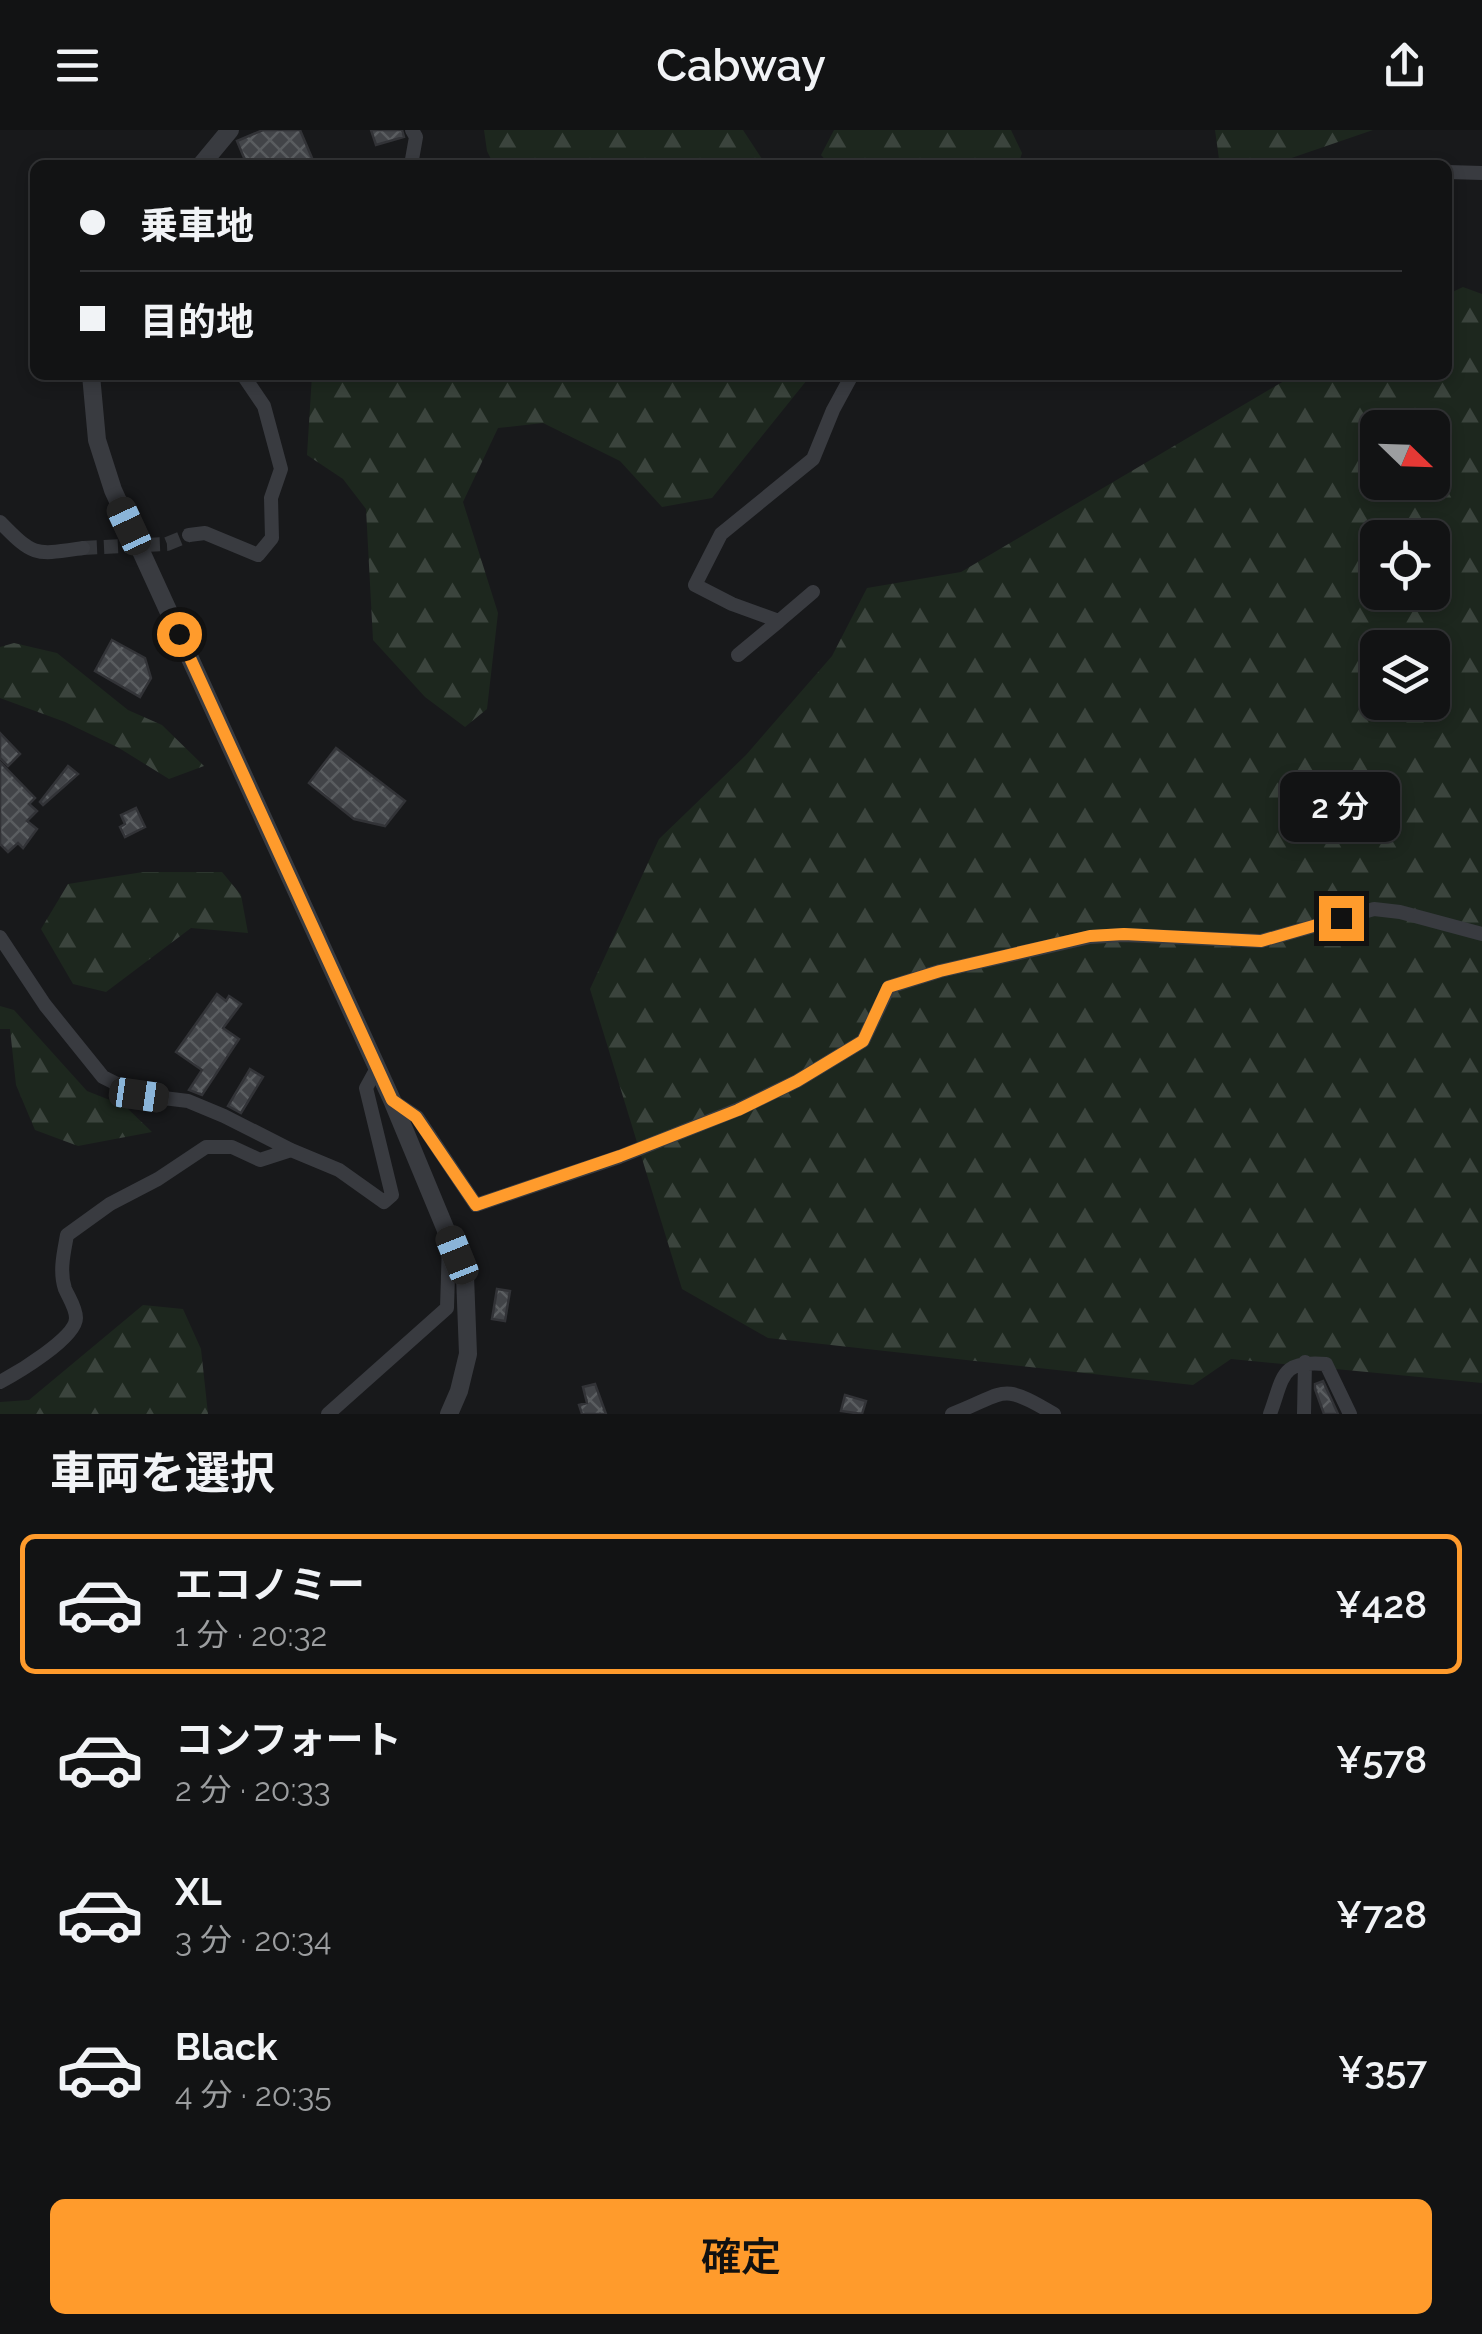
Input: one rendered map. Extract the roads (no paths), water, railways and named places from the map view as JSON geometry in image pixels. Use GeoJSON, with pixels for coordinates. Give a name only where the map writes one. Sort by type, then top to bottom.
{"type":"FeatureCollection","features":[{"type":"Feature","properties":{"kind":"street"},"geometry":{"type":"LineString","coordinates":[[205,160],[230,130]]}},
{"type":"Feature","properties":{"kind":"street"},"geometry":{"type":"LineString","coordinates":[[399,160],[414,133]]}},
{"type":"Feature","properties":{"kind":"street"},"geometry":{"type":"LineString","coordinates":[[412,160],[414,133]]}},
{"type":"Feature","properties":{"kind":"street"},"geometry":{"type":"LineString","coordinates":[[1452,172],[1482,173]]}},
{"type":"Feature","properties":{"kind":"street"},"geometry":{"type":"LineString","coordinates":[[91,380],[97,440],[112,490],[392,1100],[465,1276],[468,1354],[449,1414]]}},
{"type":"Feature","properties":{"kind":"street"},"geometry":{"type":"LineString","coordinates":[[188,535],[206,533],[258,555],[272,538],[271,498],[282,468],[264,406],[246,380]]}},
{"type":"Feature","properties":{"kind":"street"},"geometry":{"type":"LineString","coordinates":[[778,620],[732,604],[695,585],[721,534],[813,459],[832,410],[849,380]]}},
{"type":"Feature","properties":{"kind":"street"},"geometry":{"type":"LineString","coordinates":[[0,522],[24,546],[42,554],[83,548]]}},
{"type":"Feature","properties":{"kind":"street"},"geometry":{"type":"LineString","coordinates":[[738,655],[813,592]]}},
{"type":"Feature","properties":{"kind":"street"},"geometry":{"type":"LineString","coordinates":[[392,1100],[416,1117],[476,1205],[620,1156],[738,1110],[797,1081],[863,1041],[888,987],[940,971],[1090,936],[1261,941],[1374,909],[1482,934]]}},
{"type":"Feature","properties":{"kind":"street"},"geometry":{"type":"LineString","coordinates":[[0,937],[45,1005],[103,1077],[139,1095],[188,1101],[224,1116],[340,1170],[384,1202],[392,1195],[366,1088],[376,1068]]}},
{"type":"Feature","properties":{"kind":"street"},"geometry":{"type":"LineString","coordinates":[[0,1382],[30,1366],[74,1327],[77,1315],[64,1284],[62,1256],[68,1234],[206,1147],[232,1147],[260,1160],[290,1150]]}},
{"type":"Feature","properties":{"kind":"street"},"geometry":{"type":"LineString","coordinates":[[328,1414],[447,1308],[449,1235]]}},
{"type":"Feature","properties":{"kind":"street"},"geometry":{"type":"LineString","coordinates":[[1270,1414],[1286,1371],[1298,1362],[1326,1364],[1350,1414]]}},
{"type":"Feature","properties":{"kind":"street"},"geometry":{"type":"LineString","coordinates":[[1304,1414],[1305,1362]]}},
{"type":"Feature","properties":{"kind":"street"},"geometry":{"type":"LineString","coordinates":[[952,1414],[973,1410],[1002,1392],[1022,1395],[1054,1414]]}},
{"type":"Feature","properties":{"kind":"tunnel"},"geometry":{"type":"LineString","coordinates":[[83,548],[167,544],[189,535]]}}]}
